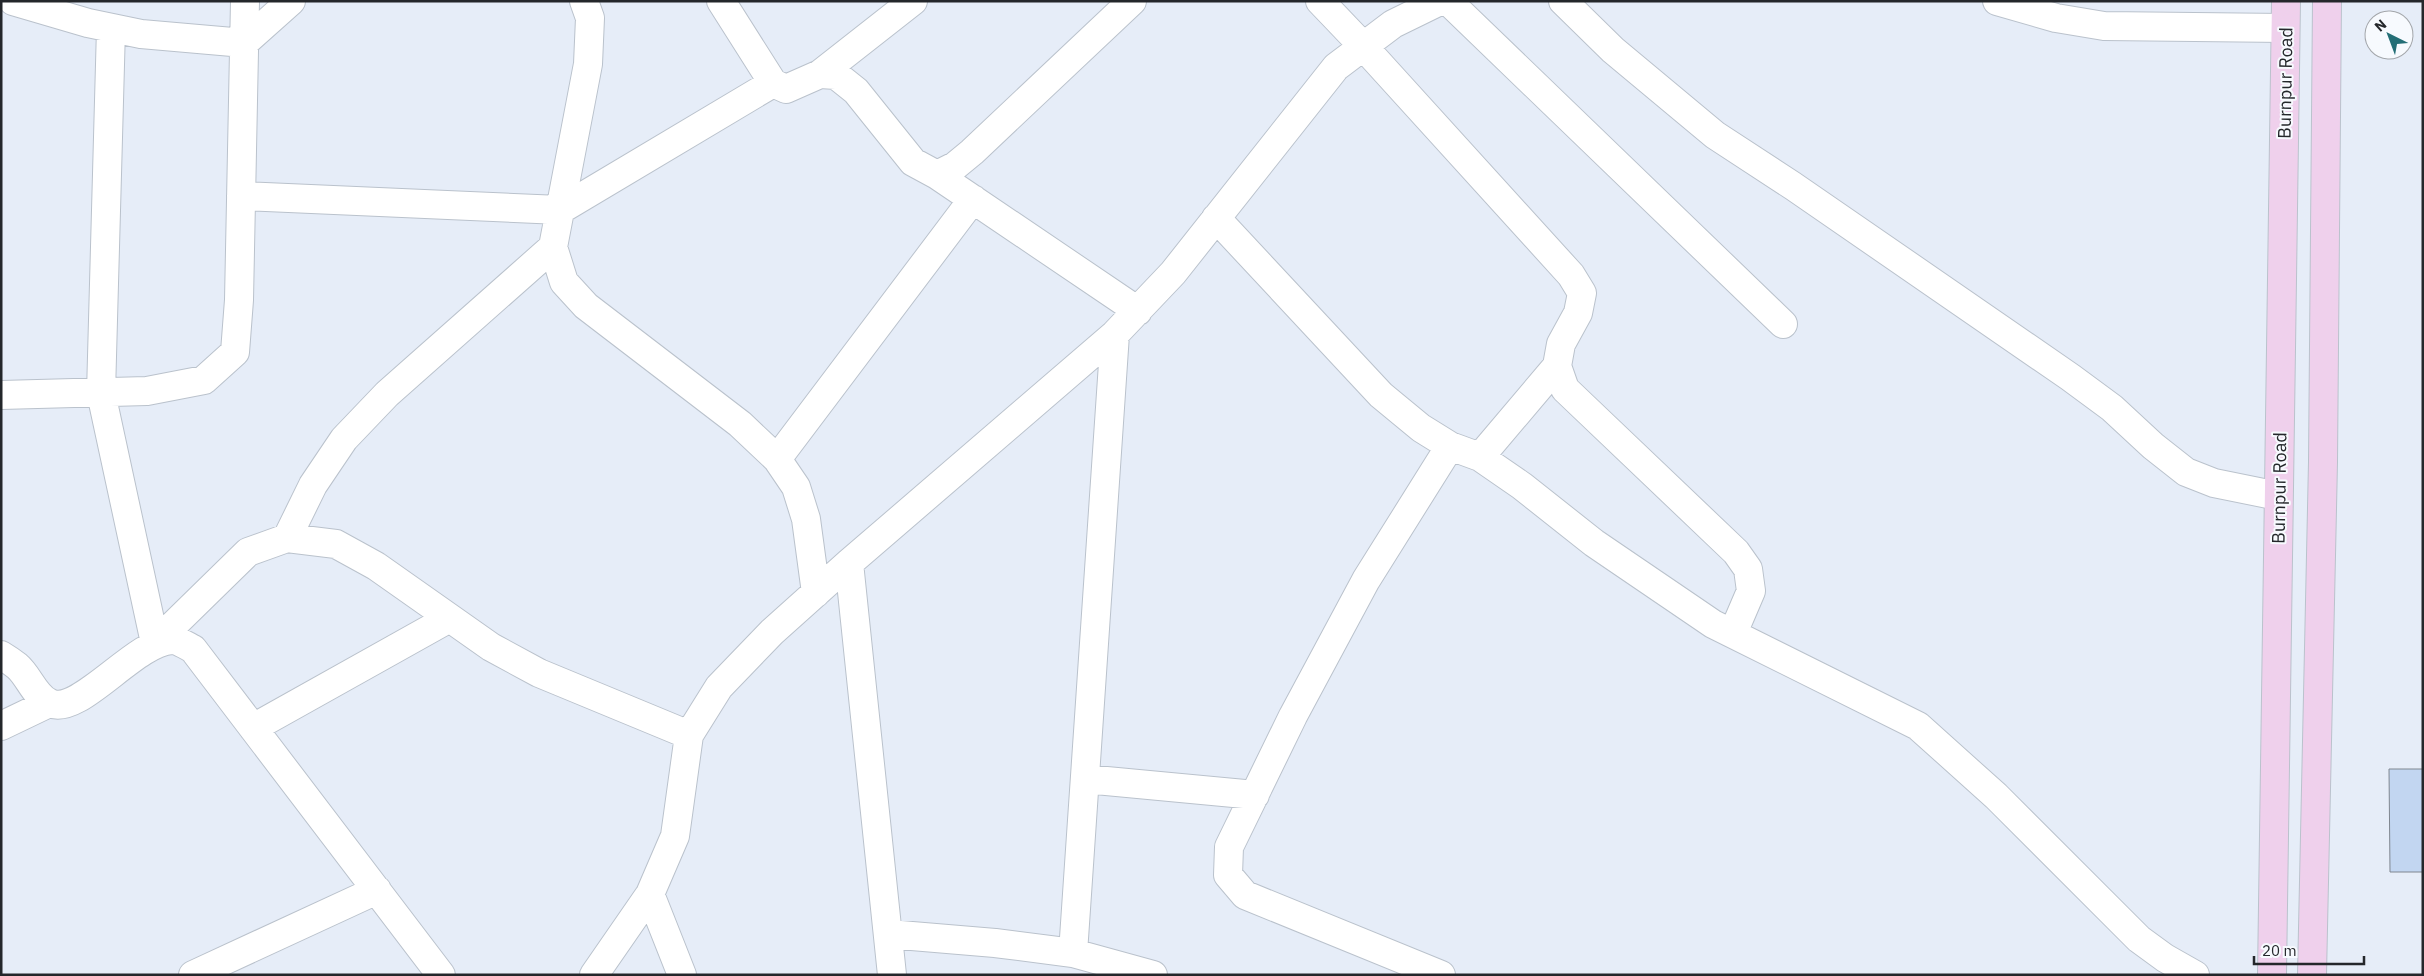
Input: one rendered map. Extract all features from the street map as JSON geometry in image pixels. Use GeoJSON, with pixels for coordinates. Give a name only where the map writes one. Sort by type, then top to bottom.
{"type":"FeatureCollection","features":[{"type":"Feature","properties":{"kind":"street"},"geometry":{"type":"LineString","coordinates":[[13,1],[111,28],[184,40],[244,43],[291,1]]}},
{"type":"Feature","properties":{"kind":"street"},"geometry":{"type":"LineString","coordinates":[[1,395],[147,392],[204,380],[235,352],[239,300],[244,1]]}},
{"type":"Feature","properties":{"kind":"street"},"geometry":{"type":"LineString","coordinates":[[584,1],[590,18],[588,64],[553,247],[564,282],[586,306],[740,424],[776,459],[796,487],[806,518],[816,593]]}},
{"type":"Feature","properties":{"kind":"street"},"geometry":{"type":"LineString","coordinates":[[720,1],[773,83],[786,89],[820,74],[914,1]]}},
{"type":"Feature","properties":{"kind":"street"},"geometry":{"type":"LineString","coordinates":[[937,175],[955,166],[972,152],[1132,1]]}},
{"type":"Feature","properties":{"kind":"street"},"geometry":{"type":"LineString","coordinates":[[1320,1],[1571,275],[1582,293],[1578,313],[1561,344],[1557,366],[1564,389],[1736,552],[1748,569],[1752,591],[1733,633]]}},
{"type":"Feature","properties":{"kind":"street"},"geometry":{"type":"LineString","coordinates":[[601,971],[650,894],[675,836],[689,735],[719,687],[772,632],[849,563],[1115,334],[1173,273],[1336,67],[1393,24],[1440,1]]}},
{"type":"Feature","properties":{"kind":"street"},"geometry":{"type":"LineString","coordinates":[[1448,1],[1783,324]]}},
{"type":"Feature","properties":{"kind":"street"},"geometry":{"type":"LineString","coordinates":[[1563,1],[1634,69],[1715,136],[1793,186],[2070,377],[2112,408],[2153,446],[2186,472],[2214,484],[2278,496]]}},
{"type":"Feature","properties":{"kind":"street"},"geometry":{"type":"LineString","coordinates":[[1997,1],[2056,18],[2104,26],[2285,28]]}},
{"type":"Feature","properties":{"kind":"street","name":"Burnpur Road"},"geometry":{"type":"LineString","coordinates":[[2272,975],[2286,1]]}},
{"type":"Feature","properties":{"kind":"street"},"geometry":{"type":"LineString","coordinates":[[2312,975],[2323,462],[2326,1]]}},
{"type":"Feature","properties":{"kind":"street"},"geometry":{"type":"LineString","coordinates":[[111,28],[101,392],[155,643]]}},
{"type":"Feature","properties":{"kind":"street"},"geometry":{"type":"LineString","coordinates":[[820,74],[836,75],[856,92],[913,162],[937,175],[1138,310]]}},
{"type":"Feature","properties":{"kind":"street"},"geometry":{"type":"LineString","coordinates":[[241,196],[560,210],[773,83]]}},
{"type":"Feature","properties":{"kind":"street"},"geometry":{"type":"LineString","coordinates":[[776,459],[973,199]]}},
{"type":"Feature","properties":{"kind":"street"},"geometry":{"type":"LineString","coordinates":[[1216,218],[1381,395],[1421,428],[1450,446],[1480,457],[1522,486],[1594,543],[1653,585],[1713,624],[1918,726],[1996,796],[2139,939],[2165,958],[2196,975]]}},
{"type":"Feature","properties":{"kind":"street"},"geometry":{"type":"LineString","coordinates":[[287,538],[313,485],[344,439],[387,394],[553,247]]}},
{"type":"Feature","properties":{"kind":"street"},"geometry":{"type":"LineString","coordinates":[[1073,953],[1115,334]]}},
{"type":"Feature","properties":{"kind":"street"},"geometry":{"type":"LineString","coordinates":[[1480,457],[1557,366]]}},
{"type":"Feature","properties":{"kind":"street"},"geometry":{"type":"LineString","coordinates":[[1442,975],[1245,895],[1228,875],[1228,847],[1293,716],[1366,580],[1450,446]]}},
{"type":"Feature","properties":{"kind":"street"},"geometry":{"type":"LineString","coordinates":[[1,655],[18,666],[35,690],[49,703],[65,706],[155,643],[248,552],[287,538],[336,544],[376,566],[491,647],[538,673],[689,735]]}},
{"type":"Feature","properties":{"kind":"street"},"geometry":{"type":"LineString","coordinates":[[849,563],[892,975]]}},
{"type":"Feature","properties":{"kind":"street"},"geometry":{"type":"LineString","coordinates":[[253,728],[448,618]]}},
{"type":"Feature","properties":{"kind":"street"},"geometry":{"type":"LineString","coordinates":[[155,643],[174,640],[193,649],[441,975]]}},
{"type":"Feature","properties":{"kind":"street"},"geometry":{"type":"LineString","coordinates":[[1,726],[49,703]]}},
{"type":"Feature","properties":{"kind":"street"},"geometry":{"type":"LineString","coordinates":[[1085,779],[1255,795]]}},
{"type":"Feature","properties":{"kind":"street"},"geometry":{"type":"LineString","coordinates":[[193,975],[377,890]]}},
{"type":"Feature","properties":{"kind":"street"},"geometry":{"type":"LineString","coordinates":[[650,894],[682,975]]}},
{"type":"Feature","properties":{"kind":"street"},"geometry":{"type":"LineString","coordinates":[[888,934],[995,943],[1073,953],[1153,975]]}},
{"type":"Feature","properties":{"kind":"building"},"geometry":{"type":"Polygon","coordinates":[[[2389,769],[2423,769],[2423,872],[2390,872],[2389,769]]]}}]}
